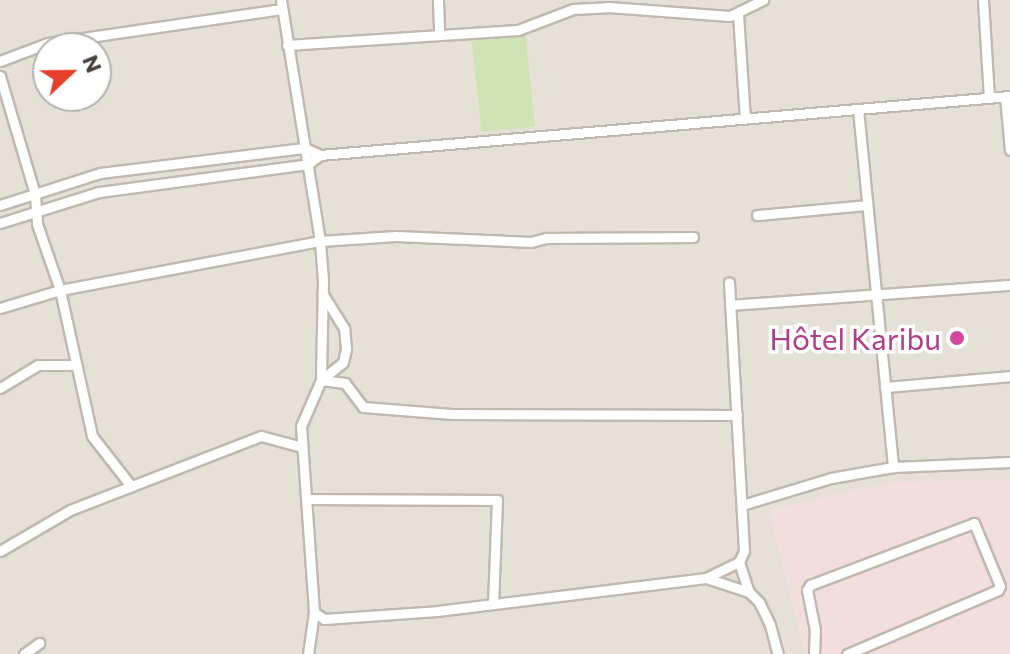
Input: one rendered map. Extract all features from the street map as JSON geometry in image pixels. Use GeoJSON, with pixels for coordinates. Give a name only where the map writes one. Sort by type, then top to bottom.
{"type":"FeatureCollection","features":[{"type":"Feature","properties":{"kind":"street"},"geometry":{"type":"LineString","coordinates":[[438,0],[439,35]]}},
{"type":"Feature","properties":{"kind":"street"},"geometry":{"type":"LineString","coordinates":[[287,45],[518,30],[573,9],[608,7],[738,14],[763,0]]}},
{"type":"Feature","properties":{"kind":"street"},"geometry":{"type":"LineString","coordinates":[[983,0],[989,98]]}},
{"type":"Feature","properties":{"kind":"street"},"geometry":{"type":"LineString","coordinates":[[0,61],[48,43],[282,5],[320,241],[323,294],[321,380],[301,426],[314,612],[308,654]]}},
{"type":"Feature","properties":{"kind":"street"},"geometry":{"type":"LineString","coordinates":[[738,14],[745,119]]}},
{"type":"Feature","properties":{"kind":"street"},"geometry":{"type":"LineString","coordinates":[[0,76],[35,194],[37,224],[60,290],[92,436],[131,486]]}},
{"type":"Feature","properties":{"kind":"street"},"geometry":{"type":"LineString","coordinates":[[0,205],[100,173],[305,148],[320,155],[1008,96],[1010,150]]}},
{"type":"Feature","properties":{"kind":"street"},"geometry":{"type":"LineString","coordinates":[[858,109],[893,467]]}},
{"type":"Feature","properties":{"kind":"street"},"geometry":{"type":"LineString","coordinates":[[0,223],[99,192],[308,164],[320,155]]}},
{"type":"Feature","properties":{"kind":"street"},"geometry":{"type":"LineString","coordinates":[[757,215],[867,205]]}},
{"type":"Feature","properties":{"kind":"street"},"geometry":{"type":"LineString","coordinates":[[0,308],[60,290],[320,241],[396,236],[531,242],[546,238],[602,240],[650,235],[673,240],[693,237]]}},
{"type":"Feature","properties":{"kind":"street"},"geometry":{"type":"LineString","coordinates":[[314,612],[324,619],[493,604],[706,578],[739,562],[744,551],[729,282]]}},
{"type":"Feature","properties":{"kind":"street"},"geometry":{"type":"LineString","coordinates":[[730,305],[1010,285]]}},
{"type":"Feature","properties":{"kind":"street"},"geometry":{"type":"LineString","coordinates":[[321,380],[343,362],[346,349],[344,328],[323,294]]}},
{"type":"Feature","properties":{"kind":"street"},"geometry":{"type":"LineString","coordinates":[[0,388],[38,365],[76,365]]}},
{"type":"Feature","properties":{"kind":"street"},"geometry":{"type":"LineString","coordinates":[[885,387],[1010,376]]}},
{"type":"Feature","properties":{"kind":"street"},"geometry":{"type":"LineString","coordinates":[[321,380],[345,383],[363,407],[452,414],[737,415]]}},
{"type":"Feature","properties":{"kind":"street"},"geometry":{"type":"LineString","coordinates":[[0,551],[70,510],[261,436],[302,447]]}},
{"type":"Feature","properties":{"kind":"street"},"geometry":{"type":"LineString","coordinates":[[742,505],[831,478],[893,467],[1010,462]]}},
{"type":"Feature","properties":{"kind":"street"},"geometry":{"type":"LineString","coordinates":[[307,499],[497,500],[493,604]]}},
{"type":"Feature","properties":{"kind":"street"},"geometry":{"type":"LineString","coordinates":[[814,654],[815,632],[807,590],[810,585],[974,523],[1000,586],[998,590],[847,654]]}},
{"type":"Feature","properties":{"kind":"street"},"geometry":{"type":"LineString","coordinates":[[739,562],[749,592],[770,625],[778,654]]}},
{"type":"Feature","properties":{"kind":"street"},"geometry":{"type":"LineString","coordinates":[[706,578],[749,592]]}},
{"type":"Feature","properties":{"kind":"street"},"geometry":{"type":"LineString","coordinates":[[24,654],[39,643]]}},
{"type":"Feature","properties":{"kind":"shaded area"},"geometry":{"type":"Polygon","coordinates":[[[0,0],[1010,0],[1010,654],[0,654],[0,0]]]}},
{"type":"Feature","properties":{"kind":"shaded area"},"geometry":{"type":"Polygon","coordinates":[[[1010,479],[1010,654],[805,654],[768,510],[893,482],[1010,479]]]}},
{"type":"Feature","properties":{"kind":"green space"},"geometry":{"type":"Polygon","coordinates":[[[525,30],[535,126],[481,132],[471,36],[525,30]]]}},
{"type":"Feature","properties":{"kind":"place","name":"Hôtel Karibu"},"geometry":{"type":"Point","coordinates":[957,338]}}]}
